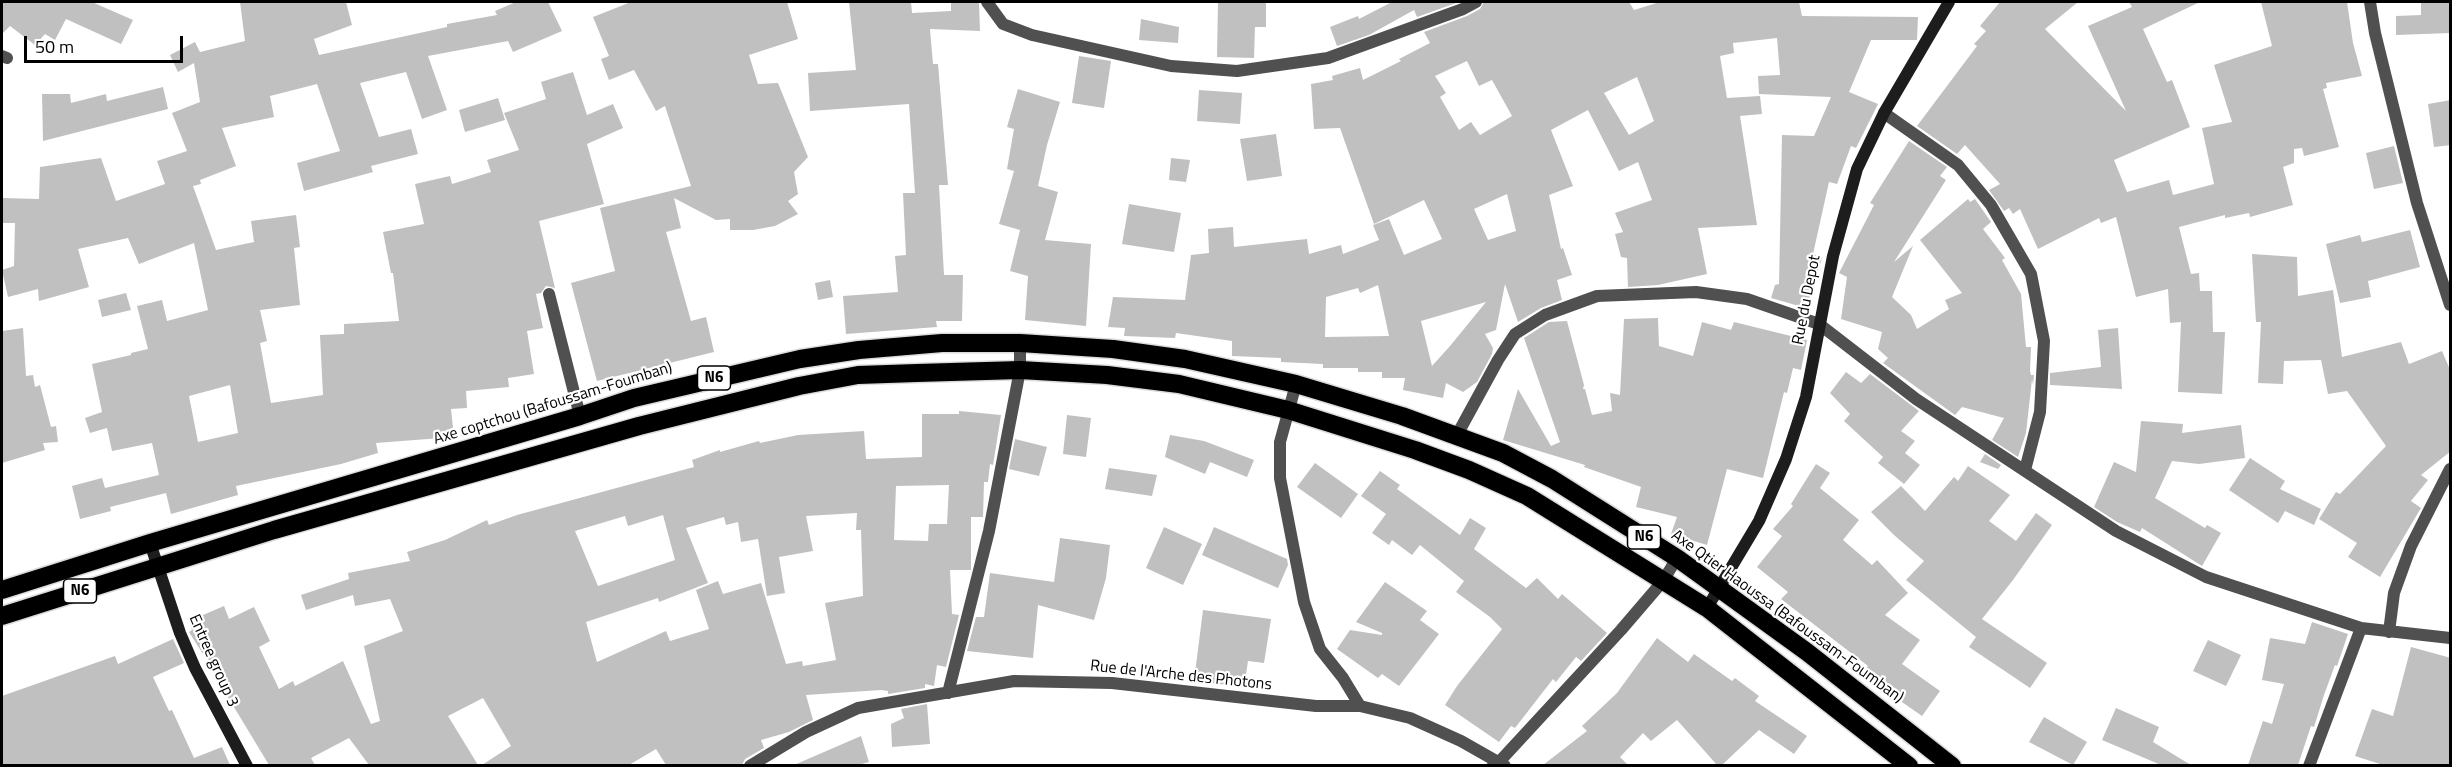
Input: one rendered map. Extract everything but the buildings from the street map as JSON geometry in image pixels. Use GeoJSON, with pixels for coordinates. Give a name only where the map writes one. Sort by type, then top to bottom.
{"type":"FeatureCollection","features":[{"type":"Feature","properties":{"kind":"highway","name":"Axe coptchou (Bafoussam-Foumban)"},"geometry":{"type":"LineString","coordinates":[[150,543],[634,398],[800,359],[859,350],[942,343],[1020,343],[1113,349],[1185,359],[1296,384]]}},
{"type":"Feature","properties":{"kind":"highway","name":"N6"},"geometry":{"type":"LineString","coordinates":[[2,615],[274,530],[639,426],[799,386],[858,375],[1020,370],[1107,375],[1179,384],[1288,410],[1415,450],[1527,496],[1707,608],[1909,765]]}},
{"type":"Feature","properties":{"kind":"highway"},"geometry":{"type":"LineString","coordinates":[[737,373],[746,400]]}},
{"type":"Feature","properties":{"kind":"highway","name":"Axe Qtier Haoussa (Bafoussam-Foumban)"},"geometry":{"type":"LineString","coordinates":[[1296,384],[1456,435],[1503,453],[1552,479],[1677,558],[1719,588],[1825,666],[1952,765]]}},
{"type":"Feature","properties":{"kind":"highway"},"geometry":{"type":"LineString","coordinates":[[266,509],[274,530]]}},
{"type":"Feature","properties":{"kind":"highway","name":"N6"},"geometry":{"type":"LineString","coordinates":[[2,590],[150,543]]}},
{"type":"Feature","properties":{"kind":"street"},"geometry":{"type":"LineString","coordinates":[[987,2],[1003,24],[1032,34],[1171,66],[1237,71],[1328,58],[1463,9],[1476,2]]}},
{"type":"Feature","properties":{"kind":"street","name":"Rue du Depot"},"geometry":{"type":"LineString","coordinates":[[1707,608],[1759,521],[1786,459],[1806,397],[1833,255],[1857,169],[1884,113],[1949,2]]}},
{"type":"Feature","properties":{"kind":"street"},"geometry":{"type":"LineString","coordinates":[[2370,2],[2375,33],[2417,203],[2451,305]]}},
{"type":"Feature","properties":{"kind":"street"},"geometry":{"type":"LineString","coordinates":[[1884,113],[1958,165],[1991,205],[2031,274],[2044,341],[2040,412],[2025,470]]}},
{"type":"Feature","properties":{"kind":"street"},"geometry":{"type":"LineString","coordinates":[[1456,435],[1515,334],[1545,315],[1597,296],[1696,292],[1747,299],[1819,324],[1916,399],[2116,531],[2206,577],[2361,628],[2451,638]]}},
{"type":"Feature","properties":{"kind":"street"},"geometry":{"type":"LineString","coordinates":[[549,294],[580,416]]}},
{"type":"Feature","properties":{"kind":"street"},"geometry":{"type":"LineString","coordinates":[[948,693],[989,531],[1020,370],[1020,343]]}},
{"type":"Feature","properties":{"kind":"street"},"geometry":{"type":"LineString","coordinates":[[1296,384],[1280,442],[1280,478],[1304,602],[1320,649],[1343,678],[1360,706]]}},
{"type":"Feature","properties":{"kind":"street"},"geometry":{"type":"LineString","coordinates":[[2389,632],[2394,593],[2411,546],[2451,469]]}},
{"type":"Feature","properties":{"kind":"street","name":"Entree group 3"},"geometry":{"type":"LineString","coordinates":[[150,543],[180,633],[195,668],[247,765]]}},
{"type":"Feature","properties":{"kind":"street"},"geometry":{"type":"LineString","coordinates":[[1499,764],[1621,630],[1663,581],[1677,558]]}},
{"type":"Feature","properties":{"kind":"street"},"geometry":{"type":"LineString","coordinates":[[2309,765],[2361,628]]}},
{"type":"Feature","properties":{"kind":"street","name":"Rue de l'Arche des Photons"},"geometry":{"type":"LineString","coordinates":[[750,765],[806,732],[858,708],[1014,681],[1112,683],[1316,706],[1360,706],[1410,718],[1499,764]]}}]}
